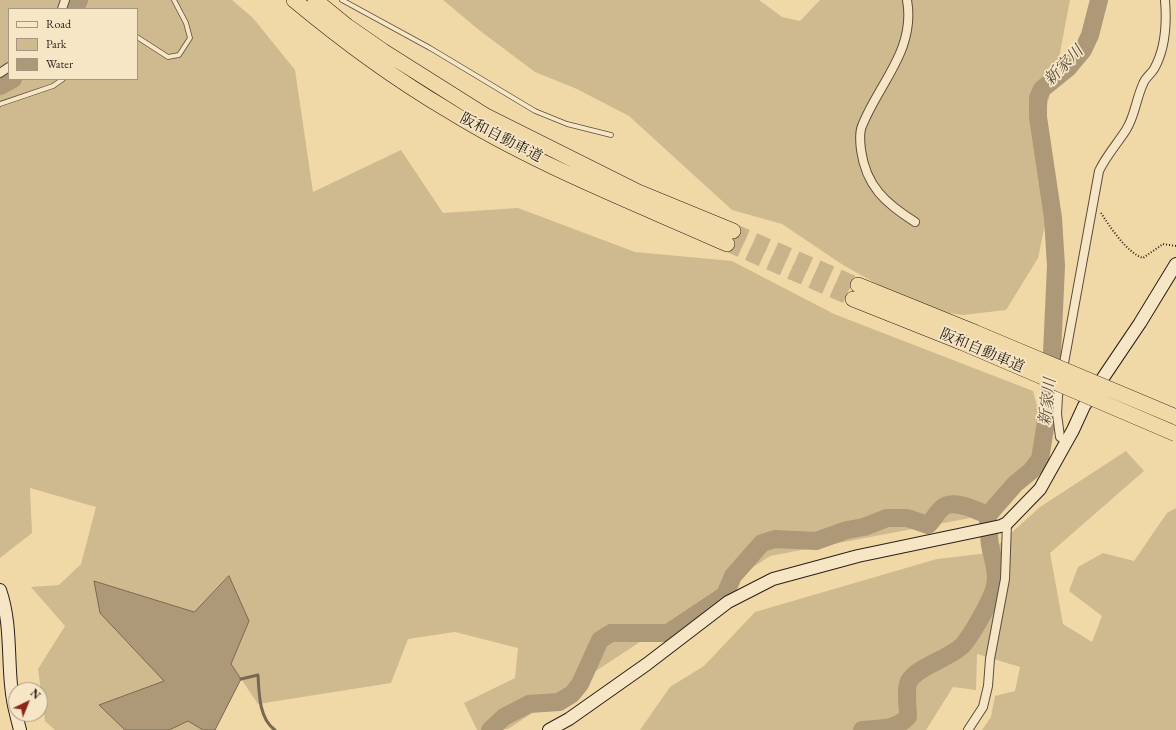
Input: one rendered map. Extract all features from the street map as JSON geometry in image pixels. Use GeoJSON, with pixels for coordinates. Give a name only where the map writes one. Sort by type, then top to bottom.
{"type":"FeatureCollection","features":[{"type":"Feature","properties":{"kind":"highway","name":"阪和自動車道"},"geometry":{"type":"LineString","coordinates":[[294,0],[348,44],[464,120],[517,148],[600,188],[730,237],[486,116],[383,51],[315,0]]}},
{"type":"Feature","properties":{"kind":"highway","name":"阪和自動車道"},"geometry":{"type":"LineString","coordinates":[[1176,417],[974,332],[855,292],[961,342],[1176,434]]}},
{"type":"Feature","properties":{"kind":"street"},"geometry":{"type":"LineString","coordinates":[[907,0],[909,28],[904,44],[861,127],[860,140],[866,176],[888,203],[915,222]]}},
{"type":"Feature","properties":{"kind":"street"},"geometry":{"type":"LineString","coordinates":[[1066,441],[1060,437],[1058,428],[1058,396],[1099,171],[1106,157],[1126,130],[1134,115],[1143,84],[1154,69],[1159,57],[1164,40],[1166,21],[1165,0]]}},
{"type":"Feature","properties":{"kind":"street"},"geometry":{"type":"LineString","coordinates":[[549,730],[569,719],[647,664],[728,602],[773,579],[858,556],[1004,525],[1040,489],[1084,406],[1140,323],[1176,264]]}},
{"type":"Feature","properties":{"kind":"street"},"geometry":{"type":"LineString","coordinates":[[968,730],[983,707],[988,686],[990,659],[1005,579],[1004,525]]}},
{"type":"Feature","properties":{"kind":"street"},"geometry":{"type":"LineString","coordinates":[[0,590],[9,626],[11,682]]}},
{"type":"Feature","properties":{"kind":"lane"},"geometry":{"type":"LineString","coordinates":[[138,38],[168,57],[179,55],[190,38],[186,23],[174,0]]}},
{"type":"Feature","properties":{"kind":"lane"},"geometry":{"type":"LineString","coordinates":[[342,0],[430,48],[535,110],[567,124],[610,135]]}},
{"type":"Feature","properties":{"kind":"lane"},"geometry":{"type":"LineString","coordinates":[[0,104],[53,86],[62,80]]}},
{"type":"Feature","properties":{"kind":"path"},"geometry":{"type":"LineString","coordinates":[[1093,202],[1115,234],[1137,256],[1143,258],[1163,244],[1176,246]]}},
{"type":"Feature","properties":{"kind":"green space"},"geometry":{"type":"Polygon","coordinates":[[[0,0],[232,0],[253,18],[295,70],[313,192],[401,150],[443,213],[518,208],[635,252],[732,261],[834,314],[1033,391],[1046,440],[986,515],[770,556],[508,729],[477,730],[464,703],[515,678],[518,648],[455,632],[408,639],[391,683],[258,704],[231,664],[249,621],[229,576],[194,612],[95,581],[100,613],[165,681],[99,705],[125,730],[55,730],[46,722],[48,722],[48,682],[40,682],[38,669],[65,626],[31,587],[59,585],[81,564],[96,507],[30,488],[32,533],[0,558],[0,0]]]}},
{"type":"Feature","properties":{"kind":"green space"},"geometry":{"type":"Polygon","coordinates":[[[443,0],[759,0],[782,17],[800,21],[820,0],[1070,0],[1059,58],[1040,134],[1053,187],[1038,258],[1006,310],[963,315],[922,309],[843,265],[782,224],[732,210],[629,116],[577,89],[535,72],[479,30],[443,0]]]}},
{"type":"Feature","properties":{"kind":"green space"},"geometry":{"type":"Polygon","coordinates":[[[1126,451],[1144,471],[1050,553],[1063,624],[1092,642],[1102,616],[1069,591],[1078,567],[1103,553],[1134,561],[1167,513],[1176,508],[1176,730],[982,730],[991,717],[995,696],[1015,691],[1020,667],[977,654],[976,690],[953,687],[926,730],[640,730],[670,687],[704,666],[755,612],[937,559],[989,553],[1040,507],[1126,451]]]}},
{"type":"Feature","properties":{"kind":"green space"},"geometry":{"type":"Polygon","coordinates":[[[188,721],[203,730],[169,730],[188,721]]]}},
{"type":"Feature","properties":{"kind":"water"},"geometry":{"type":"Polygon","coordinates":[[[229,576],[249,621],[231,664],[241,679],[215,730],[203,730],[188,721],[169,730],[125,730],[99,705],[164,681],[100,613],[94,581],[194,612],[229,576]]]}},
{"type":"Feature","properties":{"kind":"waterway"},"geometry":{"type":"LineString","coordinates":[[75,8],[79,0]]}},
{"type":"Feature","properties":{"kind":"waterway","name":"新家川"},"geometry":{"type":"LineString","coordinates":[[862,730],[892,726],[908,717],[907,693],[909,681],[919,671],[956,651],[971,635],[994,590],[996,579],[990,545],[988,515],[1015,484],[1031,471],[1040,459],[1050,397],[1056,266],[1053,218],[1038,117],[1038,98],[1042,89],[1068,68],[1083,50],[1090,35],[1099,0]]}},
{"type":"Feature","properties":{"kind":"waterway"},"geometry":{"type":"LineString","coordinates":[[0,86],[11,80]]}},
{"type":"Feature","properties":{"kind":"waterway"},"geometry":{"type":"LineString","coordinates":[[490,730],[504,717],[529,704],[559,702],[572,694],[580,684],[600,640],[611,633],[668,633],[725,595],[733,576],[762,543],[775,539],[816,541],[847,530],[864,527],[887,518],[907,518],[928,525],[942,508],[952,504],[972,508],[988,515]]}},
{"type":"Feature","properties":{"kind":"waterway"},"geometry":{"type":"LineString","coordinates":[[241,679],[258,675],[263,713],[270,725],[275,730]]}},
{"type":"Feature","properties":{"kind":"tunnel"},"geometry":{"type":"LineString","coordinates":[[733,231],[858,285]]}},
{"type":"Feature","properties":{"kind":"tunnel"},"geometry":{"type":"LineString","coordinates":[[727,244],[853,299]]}}]}
